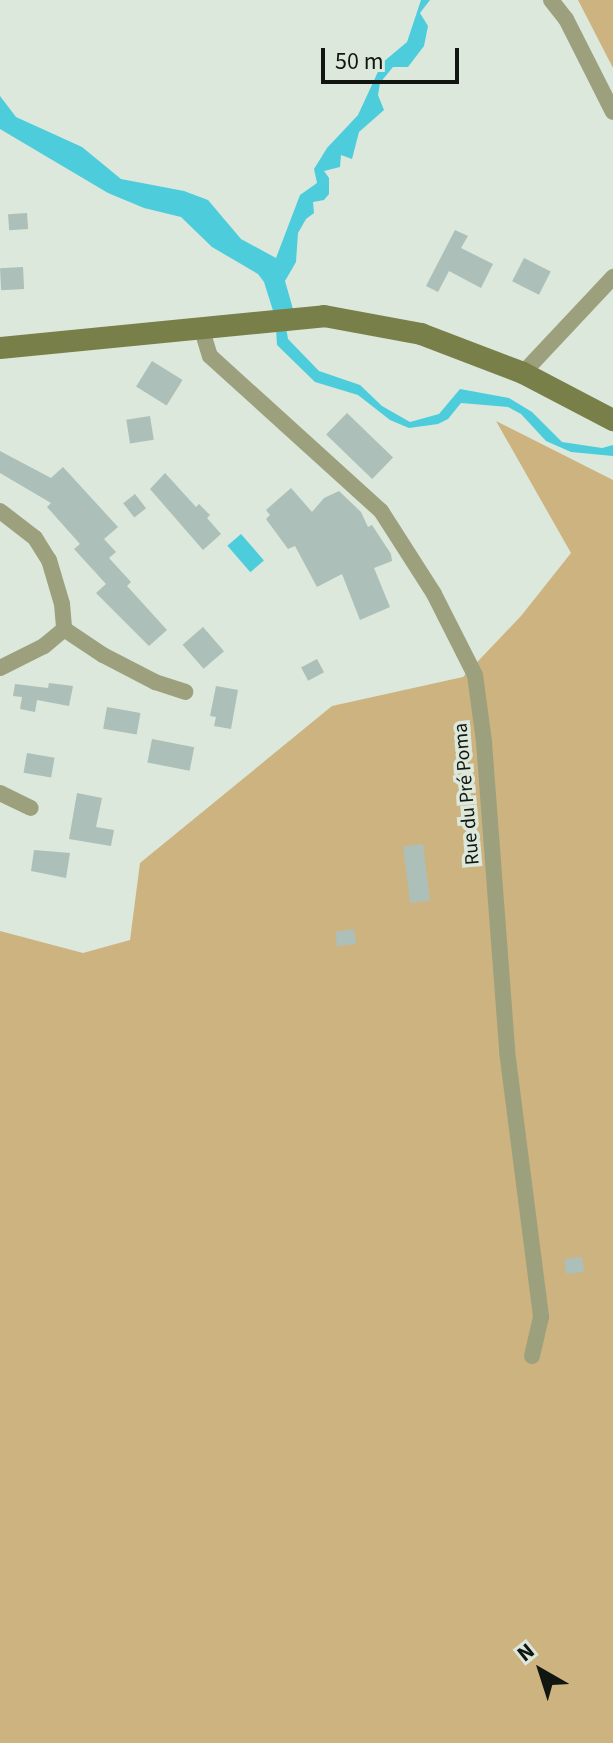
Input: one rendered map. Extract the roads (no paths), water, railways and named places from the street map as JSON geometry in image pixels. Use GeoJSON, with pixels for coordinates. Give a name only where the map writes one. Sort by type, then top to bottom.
{"type":"FeatureCollection","features":[{"type":"Feature","properties":{"kind":"street"},"geometry":{"type":"LineString","coordinates":[[551,0],[586,55],[613,112]]}},
{"type":"Feature","properties":{"kind":"street"},"geometry":{"type":"LineString","coordinates":[[523,373],[613,277]]}},
{"type":"Feature","properties":{"kind":"street"},"geometry":{"type":"LineString","coordinates":[[0,348],[324,316],[366,321],[421,334],[523,373],[613,420]]}},
{"type":"Feature","properties":{"kind":"street","name":"Rue du Pré Poma"},"geometry":{"type":"LineString","coordinates":[[201,327],[210,356],[381,511],[434,594],[475,675],[484,742],[507,1051],[541,1317],[532,1356]]}},
{"type":"Feature","properties":{"kind":"street"},"geometry":{"type":"LineString","coordinates":[[0,511],[35,538],[49,560],[62,604],[64,629]]}},
{"type":"Feature","properties":{"kind":"street"},"geometry":{"type":"LineString","coordinates":[[0,668],[44,646],[64,629]]}},
{"type":"Feature","properties":{"kind":"street"},"geometry":{"type":"LineString","coordinates":[[64,629],[116,662],[185,692]]}},
{"type":"Feature","properties":{"kind":"street"},"geometry":{"type":"LineString","coordinates":[[0,793],[31,808]]}},
{"type":"Feature","properties":{"kind":"water"},"geometry":{"type":"Polygon","coordinates":[[[421,0],[430,0],[420,13],[428,26],[424,46],[408,67],[393,67],[380,83],[378,95],[384,110],[359,132],[352,159],[341,155],[340,167],[324,171],[329,178],[329,194],[324,200],[313,202],[314,213],[306,219],[298,233],[296,262],[285,281],[293,309],[275,317],[264,282],[258,274],[212,247],[181,217],[144,208],[108,193],[0,129],[0,96],[16,117],[82,147],[121,179],[184,191],[208,200],[241,239],[276,258],[300,195],[317,183],[314,169],[327,148],[358,115],[382,63],[407,42],[421,0]]]}},
{"type":"Feature","properties":{"kind":"water"},"geometry":{"type":"Polygon","coordinates":[[[286,327],[288,339],[319,371],[360,385],[382,406],[410,422],[439,414],[460,389],[509,398],[532,412],[562,442],[602,448],[613,445],[613,456],[571,452],[546,441],[521,414],[508,407],[461,403],[448,419],[438,424],[409,428],[390,420],[358,395],[315,382],[277,345],[276,329],[286,327]]]}},
{"type":"Feature","properties":{"kind":"water"},"geometry":{"type":"Polygon","coordinates":[[[241,534],[264,560],[250,572],[227,546],[241,534]]]}}]}
